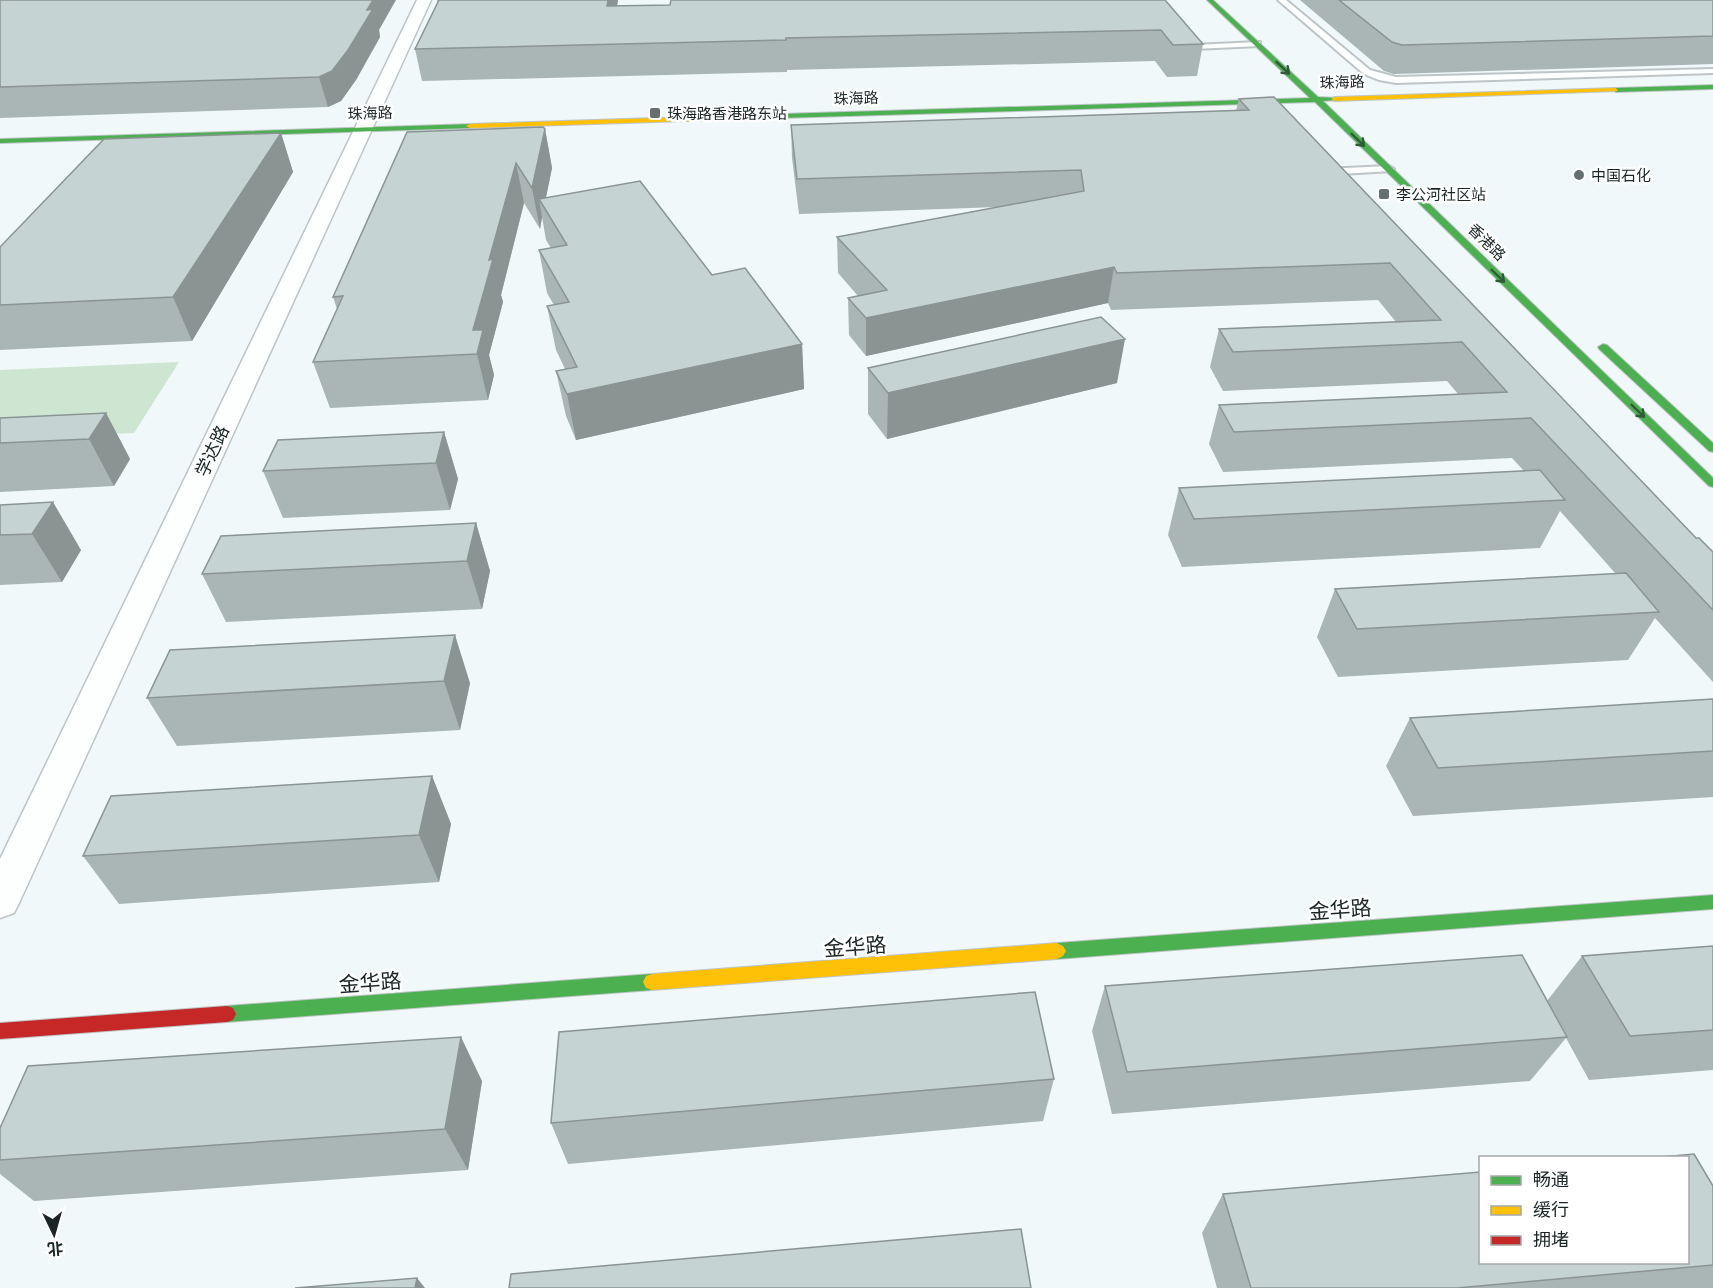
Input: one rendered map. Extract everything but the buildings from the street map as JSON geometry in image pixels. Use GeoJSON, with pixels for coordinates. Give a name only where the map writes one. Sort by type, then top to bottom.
{"type":"FeatureCollection","features":[{"type":"Feature","properties":{"kind":"main road","name":"香港路"},"geometry":{"type":"LineString","coordinates":[[1210,0],[1389,169],[1713,484]]}},
{"type":"Feature","properties":{"kind":"main road"},"geometry":{"type":"LineString","coordinates":[[1227,0],[1352,115]]}},
{"type":"Feature","properties":{"kind":"main road","name":"珠海路"},"geometry":{"type":"LineString","coordinates":[[0,141],[1713,87]]}},
{"type":"Feature","properties":{"kind":"main road"},"geometry":{"type":"LineString","coordinates":[[1590,334],[1713,449]]}},
{"type":"Feature","properties":{"kind":"main road","name":"金华路"},"geometry":{"type":"LineString","coordinates":[[0,1031],[1713,902]]}},
{"type":"Feature","properties":{"kind":"street","name":"学达路"},"geometry":{"type":"LineString","coordinates":[[0,901],[424,0]]}},
{"type":"Feature","properties":{"kind":"lane"},"geometry":{"type":"LineString","coordinates":[[1282,0],[1367,72],[1382,78],[1395,80],[1713,71]]}},
{"type":"Feature","properties":{"kind":"lane"},"geometry":{"type":"LineString","coordinates":[[1187,39],[1197,50],[1257,44]]}},
{"type":"Feature","properties":{"kind":"lane"},"geometry":{"type":"LineString","coordinates":[[1318,172],[1389,169]]}},
{"type":"Feature","properties":{"kind":"green space"},"geometry":{"type":"Polygon","coordinates":[[[179,362],[134,433],[0,439],[0,370],[179,362]]]}},
{"type":"Feature","properties":{"kind":"traffic: fast"},"geometry":{"type":"LineString","coordinates":[[1210,0],[1316,99],[1713,484]]}},
{"type":"Feature","properties":{"kind":"traffic: fast"},"geometry":{"type":"LineString","coordinates":[[1616,90],[1713,87]]}},
{"type":"Feature","properties":{"kind":"traffic: fast"},"geometry":{"type":"LineString","coordinates":[[780,116],[1335,99]]}},
{"type":"Feature","properties":{"kind":"traffic: fast"},"geometry":{"type":"LineString","coordinates":[[0,141],[470,126]]}},
{"type":"Feature","properties":{"kind":"traffic: fast"},"geometry":{"type":"LineString","coordinates":[[1603,347],[1713,449]]}},
{"type":"Feature","properties":{"kind":"traffic: fast"},"geometry":{"type":"LineString","coordinates":[[1057,951],[1713,902]]}},
{"type":"Feature","properties":{"kind":"traffic: fast"},"geometry":{"type":"LineString","coordinates":[[227,1014],[652,982]]}},
{"type":"Feature","properties":{"kind":"traffic: slow"},"geometry":{"type":"LineString","coordinates":[[1335,99],[1616,90]]}},
{"type":"Feature","properties":{"kind":"traffic: slow"},"geometry":{"type":"LineString","coordinates":[[470,126],[780,116]]}},
{"type":"Feature","properties":{"kind":"traffic: slow"},"geometry":{"type":"LineString","coordinates":[[652,982],[1057,951]]}},
{"type":"Feature","properties":{"kind":"traffic: jam"},"geometry":{"type":"LineString","coordinates":[[0,1031],[227,1014]]}},
{"type":"Feature","properties":{"kind":"place","name":"珠海路香港路东站"},"geometry":{"type":"Point","coordinates":[655,113]}},
{"type":"Feature","properties":{"kind":"place","name":"中国石化"},"geometry":{"type":"Point","coordinates":[1579,175]}},
{"type":"Feature","properties":{"kind":"place","name":"李公河社区站"},"geometry":{"type":"Point","coordinates":[1384,194]}}]}
